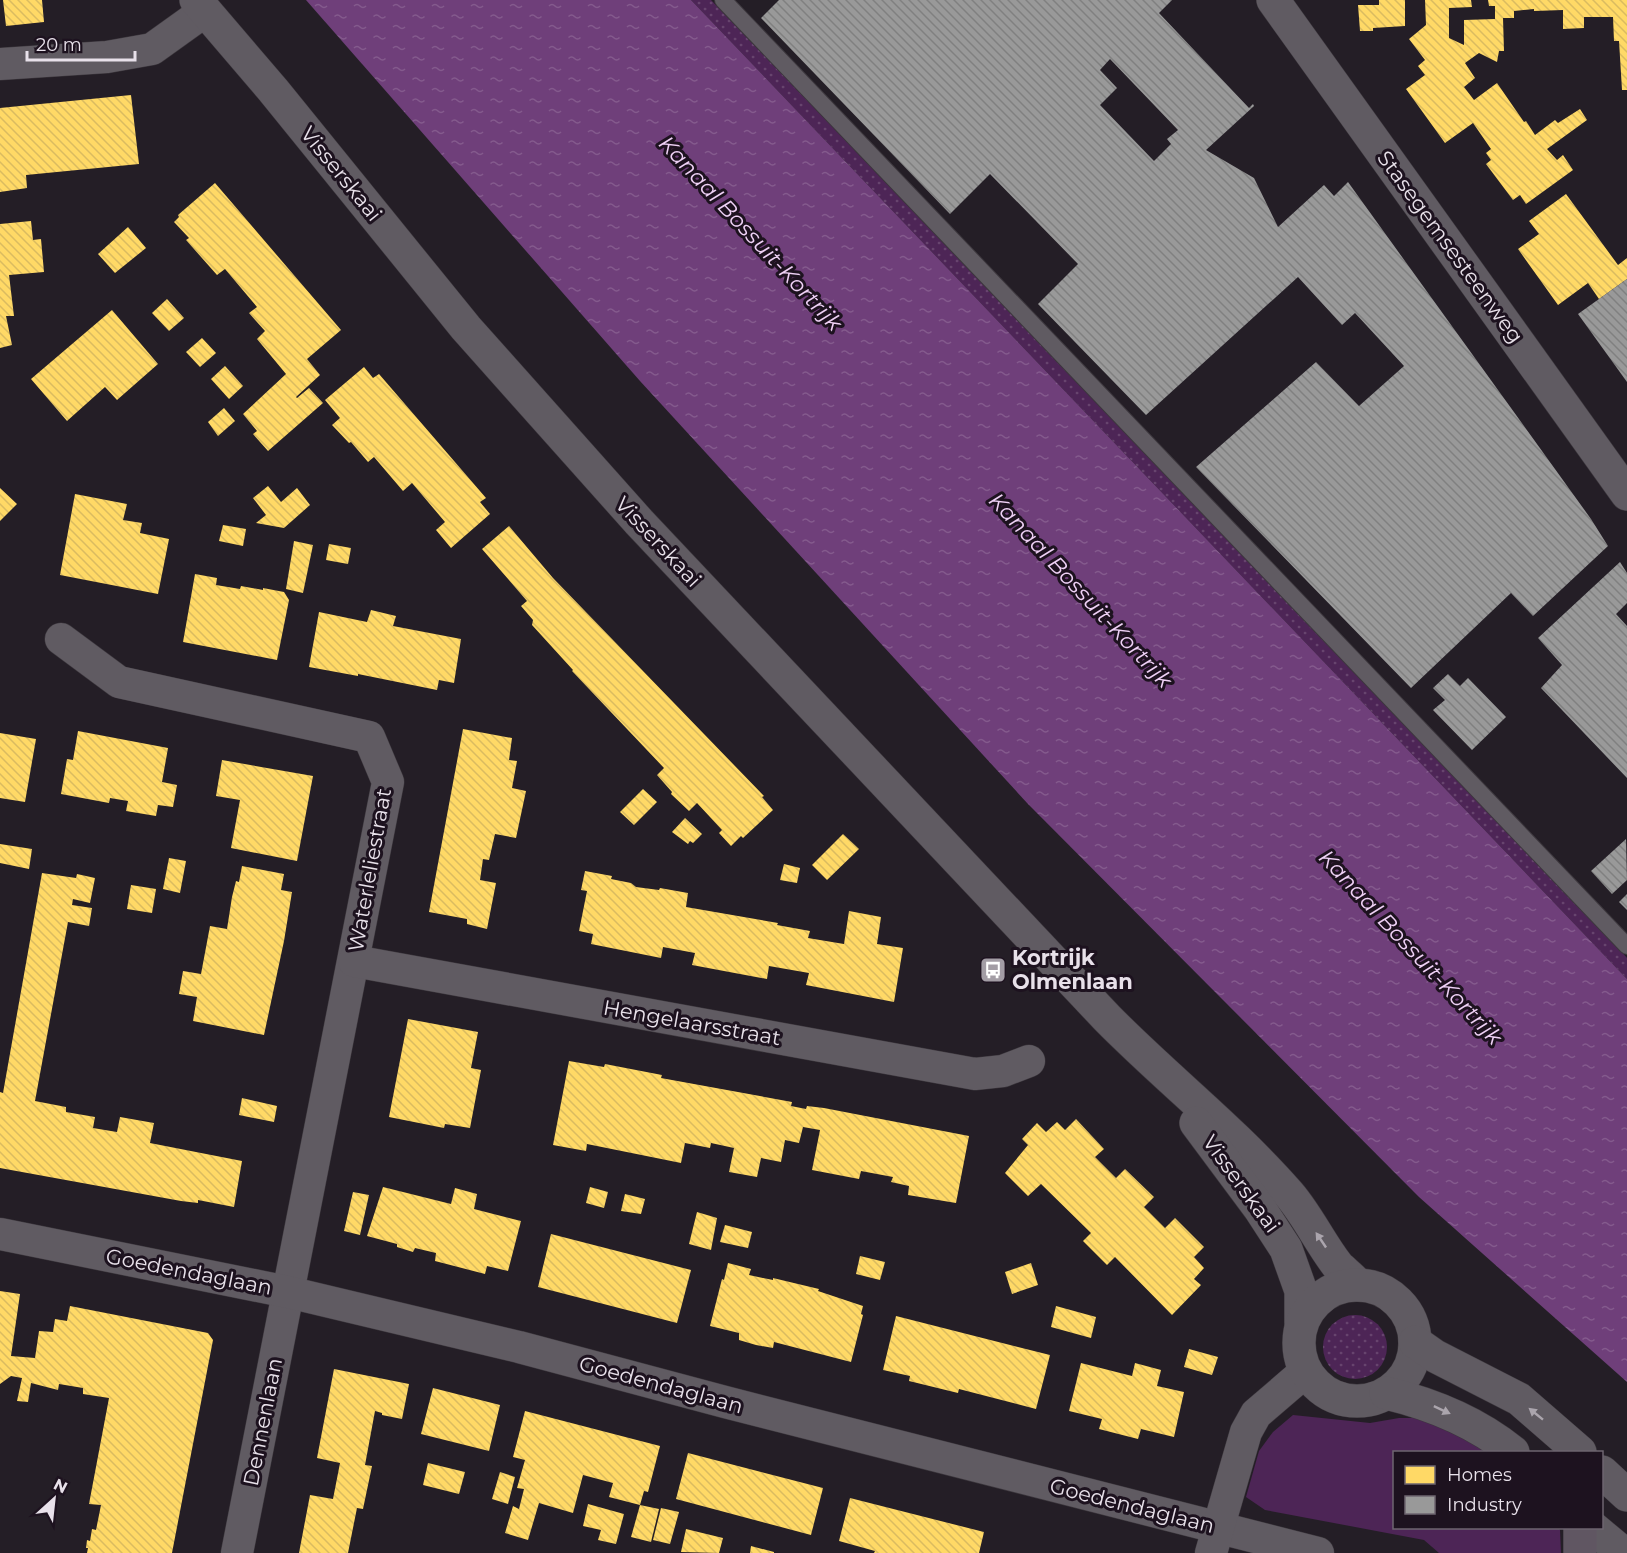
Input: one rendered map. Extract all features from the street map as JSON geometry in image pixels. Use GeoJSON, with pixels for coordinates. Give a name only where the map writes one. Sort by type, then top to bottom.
{"type":"FeatureCollection","features":[{"type":"Feature","properties":{"kind":"highway"},"geometry":{"type":"LineString","coordinates":[[1580,1529],[1580,1553]]}},
{"type":"Feature","properties":{"kind":"street","name":"Stasegemsesteenweg"},"geometry":{"type":"LineString","coordinates":[[1273,0],[1627,494]]}},
{"type":"Feature","properties":{"kind":"street"},"geometry":{"type":"LineString","coordinates":[[0,64],[107,57],[152,49],[200,6]]}},
{"type":"Feature","properties":{"kind":"street","name":"Visserskaai"},"geometry":{"type":"LineString","coordinates":[[200,6],[273,90],[466,328],[631,513],[1148,1059],[1240,1142],[1290,1195],[1338,1266],[1358,1285]]}},
{"type":"Feature","properties":{"kind":"street","name":"Waterleliestraat"},"geometry":{"type":"LineString","coordinates":[[61,639],[119,682],[369,737],[388,782],[288,1292]]}},
{"type":"Feature","properties":{"kind":"street","name":"Hengelaarsstraat"},"geometry":{"type":"LineString","coordinates":[[354,961],[975,1074],[1003,1071],[1029,1061]]}},
{"type":"Feature","properties":{"kind":"street","name":"Visserskaai"},"geometry":{"type":"LineString","coordinates":[[1148,1059],[1225,1161],[1286,1249],[1301,1291],[1302,1323]]}},
{"type":"Feature","properties":{"kind":"street","name":"Goedendaglaan"},"geometry":{"type":"LineString","coordinates":[[0,1234],[288,1292],[519,1347],[1214,1541],[1318,1553]]}},
{"type":"Feature","properties":{"kind":"street"},"geometry":{"type":"LineString","coordinates":[[1358,1285],[1374,1287],[1389,1294],[1401,1305],[1410,1319],[1415,1342],[1409,1368],[1400,1382],[1386,1393],[1369,1400],[1351,1401],[1333,1396],[1317,1386],[1306,1371],[1300,1356],[1298,1339],[1302,1323],[1311,1307],[1324,1294],[1340,1287],[1358,1285]]}},
{"type":"Feature","properties":{"kind":"street","name":"Dennenlaan"},"geometry":{"type":"LineString","coordinates":[[237,1553],[288,1292]]}},
{"type":"Feature","properties":{"kind":"street"},"geometry":{"type":"LineString","coordinates":[[1415,1342],[1435,1356],[1519,1400],[1579,1451]]}},
{"type":"Feature","properties":{"kind":"street"},"geometry":{"type":"LineString","coordinates":[[1214,1541],[1246,1432],[1256,1414],[1306,1371]]}},
{"type":"Feature","properties":{"kind":"street"},"geometry":{"type":"LineString","coordinates":[[1386,1393],[1439,1408],[1486,1433],[1512,1451]]}},
{"type":"Feature","properties":{"kind":"street"},"geometry":{"type":"LineString","coordinates":[[1603,1473],[1627,1495]]}},
{"type":"Feature","properties":{"kind":"street"},"geometry":{"type":"LineString","coordinates":[[1595,1529],[1623,1553]]}},
{"type":"Feature","properties":{"kind":"lane"},"geometry":{"type":"LineString","coordinates":[[723,0],[1627,946]]}},
{"type":"Feature","properties":{"kind":"shaded area"},"geometry":{"type":"Polygon","coordinates":[[[691,0],[711,0],[1619,949],[1627,958],[1627,979],[691,0]]]}},
{"type":"Feature","properties":{"kind":"shaded area"},"geometry":{"type":"Polygon","coordinates":[[[1349,1315],[1361,1315],[1378,1324],[1385,1335],[1387,1347],[1385,1359],[1378,1370],[1361,1379],[1349,1379],[1337,1374],[1328,1365],[1323,1353],[1323,1341],[1328,1329],[1337,1320],[1349,1315]]]}},
{"type":"Feature","properties":{"kind":"shaded area"},"geometry":{"type":"Polygon","coordinates":[[[1293,1415],[1370,1423],[1399,1418],[1434,1418],[1485,1451],[1393,1451],[1393,1529],[1559,1529],[1561,1553],[1439,1553],[1424,1540],[1265,1510],[1246,1497],[1259,1451],[1273,1432],[1293,1415]]]}},
{"type":"Feature","properties":{"kind":"water","name":"Kanaal Bossuit-Kortrijk"},"geometry":{"type":"Polygon","coordinates":[[[306,0],[691,0],[1627,979],[1627,1382],[1419,1197],[1028,804],[640,381],[306,0]]]}},
{"type":"Feature","properties":{"kind":"building: Homes"},"geometry":{"type":"Polygon","coordinates":[[[3,0],[42,0],[44,22],[6,26],[3,0]]]}},
{"type":"Feature","properties":{"kind":"building: Homes"},"geometry":{"type":"Polygon","coordinates":[[[1379,0],[1405,0],[1405,26],[1360,31],[1358,5],[1379,5],[1379,0]]]}},
{"type":"Feature","properties":{"kind":"building: Homes"},"geometry":{"type":"Polygon","coordinates":[[[1425,0],[1471,0],[1472,7],[1449,8],[1449,38],[1464,45],[1464,20],[1495,19],[1495,6],[1489,6],[1488,0],[1627,0],[1627,90],[1622,90],[1619,41],[1614,41],[1613,17],[1584,17],[1584,28],[1563,29],[1563,10],[1514,11],[1514,18],[1503,18],[1504,51],[1499,51],[1497,62],[1479,53],[1465,63],[1475,78],[1464,87],[1474,100],[1497,83],[1535,135],[1555,120],[1558,123],[1580,109],[1587,120],[1547,149],[1557,160],[1563,155],[1573,170],[1526,204],[1520,195],[1513,200],[1486,164],[1491,160],[1486,153],[1491,149],[1473,123],[1445,143],[1406,89],[1425,75],[1418,66],[1425,60],[1409,39],[1426,25],[1425,0]]]}},
{"type":"Feature","properties":{"kind":"building: Homes"},"geometry":{"type":"Polygon","coordinates":[[[131,95],[139,164],[26,175],[27,188],[0,192],[0,108],[131,95]]]}},
{"type":"Feature","properties":{"kind":"building: Homes"},"geometry":{"type":"Polygon","coordinates":[[[215,183],[341,330],[307,359],[320,375],[296,397],[309,388],[323,403],[268,451],[253,434],[257,431],[243,414],[286,374],[257,339],[265,331],[249,313],[257,307],[225,269],[217,275],[186,240],[189,238],[174,222],[179,217],[178,215],[215,183]]]}},
{"type":"Feature","properties":{"kind":"building: Homes"},"geometry":{"type":"Polygon","coordinates":[[[1566,194],[1618,265],[1627,258],[1627,279],[1599,299],[1588,283],[1558,305],[1518,249],[1539,234],[1529,221],[1566,194]]]}},
{"type":"Feature","properties":{"kind":"building: Homes"},"geometry":{"type":"Polygon","coordinates":[[[31,221],[33,240],[41,239],[44,272],[9,275],[14,316],[6,316],[12,345],[0,348],[0,224],[31,221]]]}},
{"type":"Feature","properties":{"kind":"building: Homes"},"geometry":{"type":"Polygon","coordinates":[[[128,227],[146,248],[115,273],[98,254],[128,227]]]}},
{"type":"Feature","properties":{"kind":"building: Homes"},"geometry":{"type":"Polygon","coordinates":[[[167,299],[184,318],[169,331],[152,313],[167,299]]]}},
{"type":"Feature","properties":{"kind":"building: Homes"},"geometry":{"type":"Polygon","coordinates":[[[112,310],[158,364],[117,400],[105,387],[67,421],[31,379],[112,310]]]}},
{"type":"Feature","properties":{"kind":"building: Homes"},"geometry":{"type":"Polygon","coordinates":[[[202,338],[216,353],[200,367],[186,352],[202,338]]]}},
{"type":"Feature","properties":{"kind":"building: Homes"},"geometry":{"type":"Polygon","coordinates":[[[225,366],[243,386],[229,399],[211,379],[225,366]]]}},
{"type":"Feature","properties":{"kind":"building: Homes"},"geometry":{"type":"Polygon","coordinates":[[[364,367],[373,378],[379,374],[486,498],[480,502],[490,514],[451,548],[436,530],[445,522],[412,483],[403,491],[374,457],[368,462],[332,425],[340,418],[325,400],[364,367]]]}},
{"type":"Feature","properties":{"kind":"building: Homes"},"geometry":{"type":"Polygon","coordinates":[[[224,408],[235,421],[218,436],[208,422],[224,408]]]}},
{"type":"Feature","properties":{"kind":"building: Homes"},"geometry":{"type":"Polygon","coordinates":[[[268,486],[281,502],[297,488],[310,505],[284,528],[256,523],[266,515],[253,498],[268,486]]]}},
{"type":"Feature","properties":{"kind":"building: Homes"},"geometry":{"type":"Polygon","coordinates":[[[0,488],[17,504],[0,521],[0,488]]]}},
{"type":"Feature","properties":{"kind":"building: Homes"},"geometry":{"type":"Polygon","coordinates":[[[75,494],[127,504],[123,520],[142,523],[140,533],[169,539],[158,594],[60,575],[75,494]]]}},
{"type":"Feature","properties":{"kind":"building: Homes"},"geometry":{"type":"Polygon","coordinates":[[[223,525],[246,529],[243,546],[219,541],[223,525]]]}},
{"type":"Feature","properties":{"kind":"building: Homes"},"geometry":{"type":"Polygon","coordinates":[[[509,526],[553,578],[764,796],[762,797],[773,810],[743,838],[741,836],[731,846],[719,833],[722,830],[697,803],[689,811],[671,794],[672,792],[657,775],[664,768],[572,671],[532,625],[533,620],[521,606],[527,601],[482,549],[509,526]]]}},
{"type":"Feature","properties":{"kind":"building: Homes"},"geometry":{"type":"Polygon","coordinates":[[[294,541],[313,545],[303,593],[286,589],[294,541]]]}},
{"type":"Feature","properties":{"kind":"building: Homes"},"geometry":{"type":"Polygon","coordinates":[[[329,544],[351,548],[348,564],[326,560],[329,544]]]}},
{"type":"Feature","properties":{"kind":"building: Homes"},"geometry":{"type":"Polygon","coordinates":[[[195,574],[217,578],[216,585],[240,589],[241,586],[263,590],[263,588],[284,592],[289,600],[277,660],[183,642],[195,574]]]}},
{"type":"Feature","properties":{"kind":"building: Homes"},"geometry":{"type":"Polygon","coordinates":[[[371,610],[396,616],[393,626],[461,639],[454,683],[439,680],[437,690],[309,667],[319,612],[367,622],[371,610]]]}},
{"type":"Feature","properties":{"kind":"building: Homes"},"geometry":{"type":"Polygon","coordinates":[[[463,729],[512,738],[509,760],[517,761],[512,788],[526,791],[516,838],[495,834],[489,860],[483,859],[480,880],[496,883],[487,929],[467,924],[467,919],[429,912],[463,729]]]}},
{"type":"Feature","properties":{"kind":"building: Homes"},"geometry":{"type":"Polygon","coordinates":[[[78,731],[168,748],[162,782],[177,785],[173,807],[158,805],[156,816],[126,811],[128,801],[110,798],[109,803],[61,794],[67,759],[73,760],[78,731]]]}},
{"type":"Feature","properties":{"kind":"building: Homes"},"geometry":{"type":"Polygon","coordinates":[[[0,733],[36,739],[25,802],[0,798],[0,733]]]}},
{"type":"Feature","properties":{"kind":"building: Homes"},"geometry":{"type":"Polygon","coordinates":[[[222,760],[313,776],[297,861],[231,848],[240,800],[216,796],[222,760]]]}},
{"type":"Feature","properties":{"kind":"building: Homes"},"geometry":{"type":"Polygon","coordinates":[[[643,789],[657,802],[634,825],[620,812],[643,789]]]}},
{"type":"Feature","properties":{"kind":"building: Homes"},"geometry":{"type":"Polygon","coordinates":[[[685,818],[702,834],[693,843],[690,841],[688,844],[672,832],[685,818]]]}},
{"type":"Feature","properties":{"kind":"building: Homes"},"geometry":{"type":"Polygon","coordinates":[[[843,834],[859,849],[827,880],[812,865],[843,834]]]}},
{"type":"Feature","properties":{"kind":"building: Homes"},"geometry":{"type":"Polygon","coordinates":[[[0,844],[32,849],[29,869],[0,863],[0,844]]]}},
{"type":"Feature","properties":{"kind":"building: Homes"},"geometry":{"type":"Polygon","coordinates":[[[169,858],[186,861],[180,893],[163,889],[169,858]]]}},
{"type":"Feature","properties":{"kind":"building: Homes"},"geometry":{"type":"Polygon","coordinates":[[[784,864],[800,868],[797,883],[780,880],[784,864]]]}},
{"type":"Feature","properties":{"kind":"building: Homes"},"geometry":{"type":"Polygon","coordinates":[[[242,866],[284,874],[281,890],[292,892],[264,1035],[193,1021],[197,997],[179,994],[183,971],[201,974],[210,926],[227,929],[232,897],[236,881],[239,882],[242,866]]]}},
{"type":"Feature","properties":{"kind":"building: Homes"},"geometry":{"type":"Polygon","coordinates":[[[585,871],[612,876],[611,879],[631,883],[636,887],[688,893],[686,907],[778,923],[777,925],[810,931],[808,938],[844,944],[849,911],[881,917],[877,944],[903,948],[894,1002],[806,985],[809,973],[769,966],[767,979],[692,965],[695,953],[663,947],[661,958],[591,944],[593,934],[579,931],[587,891],[581,890],[585,871]]]}},
{"type":"Feature","properties":{"kind":"building: Homes"},"geometry":{"type":"Polygon","coordinates":[[[42,873],[76,878],[77,874],[95,878],[90,903],[73,899],[72,905],[92,908],[89,926],[68,922],[35,1101],[66,1107],[66,1112],[95,1117],[93,1128],[117,1132],[120,1117],[154,1123],[150,1143],[242,1161],[234,1207],[198,1200],[198,1203],[181,1201],[0,1168],[0,1092],[3,1093],[42,873]]]}},
{"type":"Feature","properties":{"kind":"building: Homes"},"geometry":{"type":"Polygon","coordinates":[[[131,885],[156,889],[152,913],[127,909],[131,885]]]}},
{"type":"Feature","properties":{"kind":"building: Homes"},"geometry":{"type":"Polygon","coordinates":[[[408,1019],[478,1032],[471,1068],[481,1070],[470,1128],[445,1124],[444,1128],[389,1117],[408,1019]]]}},
{"type":"Feature","properties":{"kind":"building: Homes"},"geometry":{"type":"Polygon","coordinates":[[[569,1061],[604,1067],[605,1064],[662,1075],[661,1078],[792,1102],[791,1106],[806,1109],[807,1106],[824,1108],[969,1136],[956,1203],[908,1195],[909,1186],[891,1182],[893,1177],[861,1171],[859,1179],[812,1170],[820,1130],[803,1127],[799,1143],[785,1140],[781,1162],[761,1158],[757,1177],[729,1172],[734,1148],[711,1143],[710,1148],[685,1143],[681,1163],[587,1144],[586,1151],[553,1145],[569,1061]]]}},
{"type":"Feature","properties":{"kind":"building: Homes"},"geometry":{"type":"Polygon","coordinates":[[[242,1098],[277,1106],[274,1122],[239,1115],[242,1098]]]}},
{"type":"Feature","properties":{"kind":"building: Homes"},"geometry":{"type":"Polygon","coordinates":[[[1076,1119],[1104,1149],[1095,1157],[1116,1178],[1125,1169],[1154,1197],[1144,1207],[1165,1228],[1175,1218],[1204,1247],[1194,1257],[1204,1268],[1194,1279],[1201,1285],[1172,1315],[1115,1257],[1107,1265],[1083,1241],[1091,1233],[1041,1184],[1028,1196],[1005,1173],[1028,1145],[1022,1139],[1037,1123],[1046,1132],[1057,1122],[1065,1130],[1076,1119]]]}},
{"type":"Feature","properties":{"kind":"building: Homes"},"geometry":{"type":"Polygon","coordinates":[[[383,1187],[451,1204],[455,1188],[477,1194],[474,1209],[521,1221],[508,1271],[487,1266],[485,1274],[435,1261],[436,1253],[415,1248],[413,1252],[397,1247],[397,1244],[367,1236],[383,1187]]]}},
{"type":"Feature","properties":{"kind":"building: Homes"},"geometry":{"type":"Polygon","coordinates":[[[590,1187],[608,1192],[604,1208],[586,1203],[590,1187]]]}},
{"type":"Feature","properties":{"kind":"building: Homes"},"geometry":{"type":"Polygon","coordinates":[[[353,1192],[369,1195],[360,1235],[344,1231],[353,1192]]]}},
{"type":"Feature","properties":{"kind":"building: Homes"},"geometry":{"type":"Polygon","coordinates":[[[625,1194],[645,1199],[641,1214],[621,1211],[625,1194]]]}},
{"type":"Feature","properties":{"kind":"building: Homes"},"geometry":{"type":"Polygon","coordinates":[[[697,1212],[717,1218],[711,1250],[689,1244],[697,1212]]]}},
{"type":"Feature","properties":{"kind":"building: Homes"},"geometry":{"type":"Polygon","coordinates":[[[725,1225],[752,1232],[748,1248],[720,1242],[725,1225]]]}},
{"type":"Feature","properties":{"kind":"building: Homes"},"geometry":{"type":"Polygon","coordinates":[[[551,1234],[691,1270],[677,1323],[538,1287],[551,1234]]]}},
{"type":"Feature","properties":{"kind":"building: Homes"},"geometry":{"type":"Polygon","coordinates":[[[860,1256],[885,1262],[880,1280],[856,1274],[860,1256]]]}},
{"type":"Feature","properties":{"kind":"building: Homes"},"geometry":{"type":"Polygon","coordinates":[[[728,1263],[751,1269],[749,1275],[819,1289],[818,1291],[863,1306],[861,1314],[863,1315],[851,1362],[774,1342],[773,1348],[756,1345],[739,1340],[739,1333],[710,1326],[728,1263]]]}},
{"type":"Feature","properties":{"kind":"building: Homes"},"geometry":{"type":"Polygon","coordinates":[[[1031,1263],[1038,1285],[1012,1294],[1005,1272],[1031,1263]]]}},
{"type":"Feature","properties":{"kind":"building: Homes"},"geometry":{"type":"Polygon","coordinates":[[[0,1291],[20,1294],[11,1356],[35,1358],[39,1331],[53,1332],[55,1319],[67,1321],[70,1306],[208,1333],[213,1340],[172,1553],[87,1553],[87,1540],[90,1541],[92,1529],[96,1530],[101,1505],[89,1504],[109,1398],[83,1394],[83,1388],[59,1384],[58,1390],[31,1383],[28,1402],[17,1401],[22,1378],[11,1376],[0,1384],[0,1291]]]}},
{"type":"Feature","properties":{"kind":"building: Homes"},"geometry":{"type":"Polygon","coordinates":[[[1056,1306],[1096,1317],[1091,1338],[1051,1327],[1056,1306]]]}},
{"type":"Feature","properties":{"kind":"building: Homes"},"geometry":{"type":"Polygon","coordinates":[[[896,1316],[1050,1355],[1036,1409],[959,1389],[958,1393],[909,1381],[910,1376],[883,1370],[896,1316]]]}},
{"type":"Feature","properties":{"kind":"building: Homes"},"geometry":{"type":"Polygon","coordinates":[[[1189,1349],[1218,1357],[1212,1375],[1184,1367],[1189,1349]]]}},
{"type":"Feature","properties":{"kind":"building: Homes"},"geometry":{"type":"Polygon","coordinates":[[[1081,1363],[1132,1376],[1135,1363],[1161,1370],[1157,1386],[1184,1392],[1174,1437],[1141,1429],[1138,1439],[1099,1429],[1102,1419],[1069,1411],[1081,1363]]]}},
{"type":"Feature","properties":{"kind":"building: Homes"},"geometry":{"type":"Polygon","coordinates":[[[334,1369],[409,1384],[402,1419],[382,1415],[375,1411],[365,1465],[372,1466],[363,1509],[357,1508],[348,1553],[299,1553],[310,1495],[333,1499],[340,1463],[317,1458],[334,1369]]]}},
{"type":"Feature","properties":{"kind":"building: Homes"},"geometry":{"type":"Polygon","coordinates":[[[433,1388],[500,1405],[489,1451],[421,1434],[433,1388]]]}},
{"type":"Feature","properties":{"kind":"building: Homes"},"geometry":{"type":"Polygon","coordinates":[[[525,1411],[660,1446],[648,1492],[644,1491],[640,1505],[609,1497],[613,1483],[583,1475],[573,1513],[539,1503],[528,1540],[505,1533],[513,1506],[519,1509],[524,1489],[517,1488],[525,1460],[513,1457],[525,1411]]]}},
{"type":"Feature","properties":{"kind":"building: Homes"},"geometry":{"type":"Polygon","coordinates":[[[688,1453],[823,1488],[811,1535],[676,1499],[688,1453]]]}},
{"type":"Feature","properties":{"kind":"building: Homes"},"geometry":{"type":"Polygon","coordinates":[[[428,1463],[465,1472],[459,1494],[423,1485],[428,1463]]]}},
{"type":"Feature","properties":{"kind":"building: Homes"},"geometry":{"type":"Polygon","coordinates":[[[500,1472],[515,1477],[508,1504],[492,1499],[500,1472]]]}},
{"type":"Feature","properties":{"kind":"building: Homes"},"geometry":{"type":"Polygon","coordinates":[[[850,1498],[984,1532],[979,1553],[874,1553],[875,1551],[839,1541],[850,1498]]]}},
{"type":"Feature","properties":{"kind":"building: Homes"},"geometry":{"type":"Polygon","coordinates":[[[588,1504],[624,1514],[616,1544],[598,1540],[601,1530],[583,1526],[588,1504]]]}},
{"type":"Feature","properties":{"kind":"building: Homes"},"geometry":{"type":"Polygon","coordinates":[[[640,1505],[659,1509],[651,1542],[631,1537],[640,1505]]]}},
{"type":"Feature","properties":{"kind":"building: Homes"},"geometry":{"type":"Polygon","coordinates":[[[661,1508],[679,1512],[670,1544],[653,1540],[661,1508]]]}},
{"type":"Feature","properties":{"kind":"building: Homes"},"geometry":{"type":"Polygon","coordinates":[[[686,1529],[723,1538],[719,1553],[681,1552],[686,1529]]]}},
{"type":"Feature","properties":{"kind":"building: Homes"},"geometry":{"type":"Polygon","coordinates":[[[751,1546],[774,1552],[774,1553],[750,1553],[751,1546]]]}},
{"type":"Feature","properties":{"kind":"building: Industry"},"geometry":{"type":"Polygon","coordinates":[[[779,0],[1172,0],[1159,13],[1249,108],[1253,104],[1254,106],[1206,150],[1254,178],[1278,227],[1324,185],[1334,196],[1348,182],[1591,519],[1608,546],[1533,616],[1511,593],[1411,688],[1196,467],[1316,362],[1359,406],[1404,366],[1355,313],[1342,325],[1298,277],[1146,415],[1038,304],[1078,264],[990,174],[950,214],[761,18],[779,0]],[[1110,59],[1100,70],[1117,88],[1100,105],[1154,161],[1171,144],[1167,139],[1178,130],[1110,59]]]}},
{"type":"Feature","properties":{"kind":"building: Industry"},"geometry":{"type":"Polygon","coordinates":[[[1627,279],[1627,382],[1578,314],[1627,279]]]}},
{"type":"Feature","properties":{"kind":"building: Industry"},"geometry":{"type":"Polygon","coordinates":[[[1620,562],[1627,573],[1627,603],[1616,614],[1627,626],[1627,778],[1541,688],[1562,665],[1538,638],[1620,562]]]}},
{"type":"Feature","properties":{"kind":"building: Industry"},"geometry":{"type":"Polygon","coordinates":[[[1448,674],[1460,686],[1468,678],[1506,717],[1472,750],[1433,710],[1445,700],[1433,688],[1448,674]]]}},
{"type":"Feature","properties":{"kind":"building: Industry"},"geometry":{"type":"Polygon","coordinates":[[[1626,839],[1627,880],[1612,894],[1591,871],[1626,839]]]}},
{"type":"Feature","properties":{"kind":"building: Industry"},"geometry":{"type":"Polygon","coordinates":[[[1627,894],[1627,910],[1619,902],[1627,894]]]}},
{"type":"Feature","properties":{"kind":"place","name":"Kortrijk Olmenlaan"},"geometry":{"type":"Point","coordinates":[993,970]}}]}
